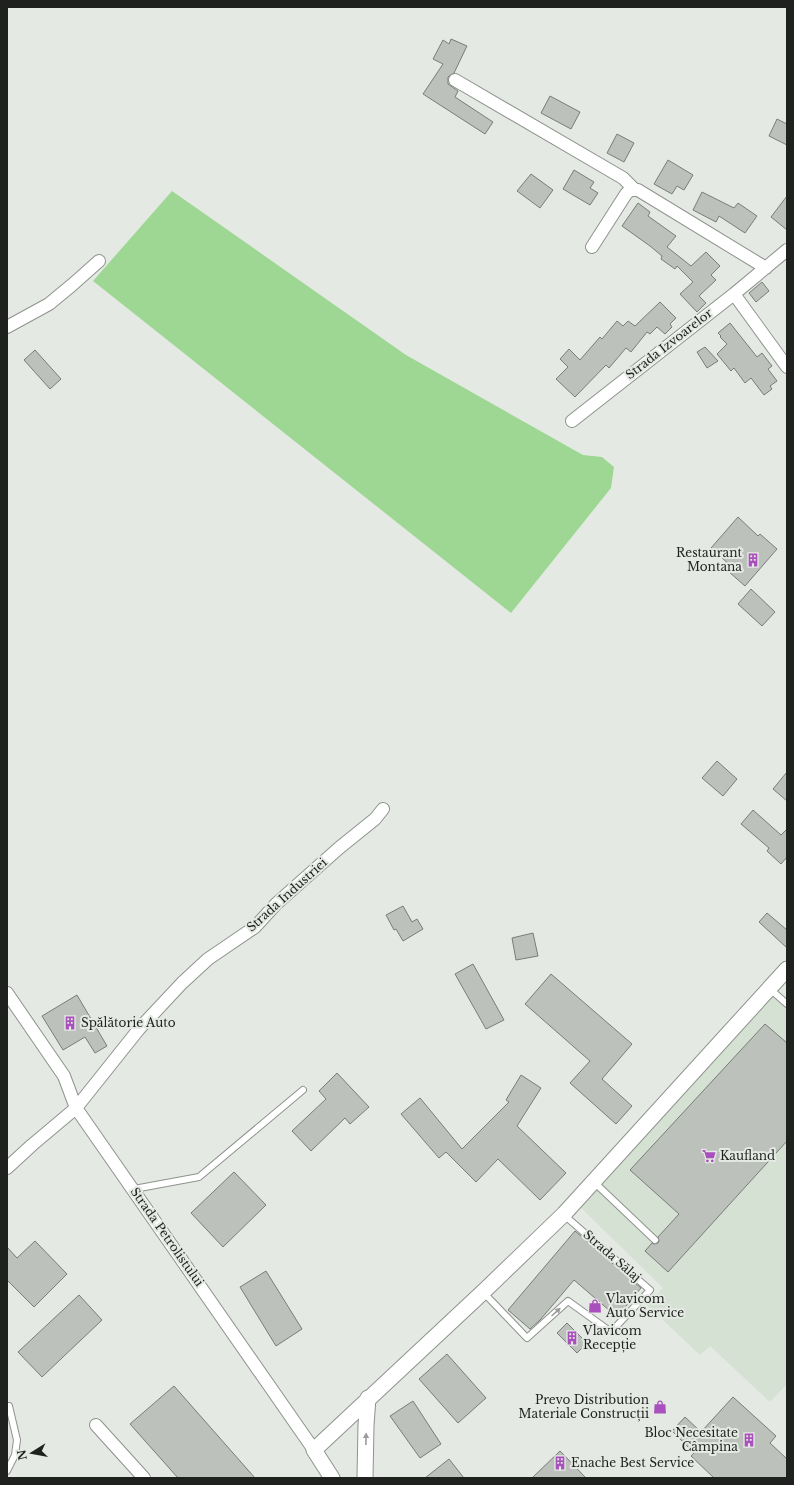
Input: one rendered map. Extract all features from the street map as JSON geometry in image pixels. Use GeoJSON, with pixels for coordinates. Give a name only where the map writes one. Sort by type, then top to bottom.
{"type":"FeatureCollection","features":[{"type":"Feature","properties":{"kind":"street"},"geometry":{"type":"LineString","coordinates":[[455,80],[623,178],[634,189],[642,191],[766,268]]}},
{"type":"Feature","properties":{"kind":"street"},"geometry":{"type":"LineString","coordinates":[[592,247],[626,194],[634,189]]}},
{"type":"Feature","properties":{"kind":"street","name":"Strada Izvoarelor"},"geometry":{"type":"LineString","coordinates":[[572,421],[734,294],[787,250]]}},
{"type":"Feature","properties":{"kind":"street"},"geometry":{"type":"LineString","coordinates":[[7,327],[49,304],[99,261]]}},
{"type":"Feature","properties":{"kind":"street"},"geometry":{"type":"LineString","coordinates":[[734,294],[787,367]]}},
{"type":"Feature","properties":{"kind":"street","name":"Strada Industriei"},"geometry":{"type":"LineString","coordinates":[[7,1168],[32,1144],[76,1108],[139,1029],[182,983],[208,959],[255,927],[276,904],[339,848],[375,819],[383,809]]}},
{"type":"Feature","properties":{"kind":"street"},"geometry":{"type":"LineString","coordinates":[[314,1450],[564,1214],[770,989],[785,975]]}},
{"type":"Feature","properties":{"kind":"street","name":"Strada Petrolistului"},"geometry":{"type":"LineString","coordinates":[[7,993],[64,1076],[76,1108],[134,1189],[332,1478]]}},
{"type":"Feature","properties":{"kind":"street"},"geometry":{"type":"LineString","coordinates":[[365,1478],[366,1417],[368,1398]]}},
{"type":"Feature","properties":{"kind":"street"},"geometry":{"type":"LineString","coordinates":[[96,1425],[144,1478]]}},
{"type":"Feature","properties":{"kind":"lane"},"geometry":{"type":"LineString","coordinates":[[770,989],[787,1004]]}},
{"type":"Feature","properties":{"kind":"lane"},"geometry":{"type":"LineString","coordinates":[[134,1189],[199,1178],[303,1090]]}},
{"type":"Feature","properties":{"kind":"lane"},"geometry":{"type":"LineString","coordinates":[[594,1182],[655,1240]]}},
{"type":"Feature","properties":{"kind":"lane","name":"Strada Sălaj"},"geometry":{"type":"LineString","coordinates":[[483,1292],[527,1338],[568,1301],[611,1332],[650,1290],[564,1214]]}},
{"type":"Feature","properties":{"kind":"lane"},"geometry":{"type":"LineString","coordinates":[[7,1471],[15,1455],[17,1440],[9,1406]]}},
{"type":"Feature","properties":{"kind":"shaded area"},"geometry":{"type":"Polygon","coordinates":[[[770,989],[787,1004],[787,1384],[770,1402],[710,1346],[700,1355],[647,1305],[663,1288],[575,1202],[770,989]]]}},
{"type":"Feature","properties":{"kind":"green space"},"geometry":{"type":"Polygon","coordinates":[[[172,191],[406,355],[583,455],[602,457],[614,467],[611,488],[511,613],[93,281],[172,191]]]}},
{"type":"Feature","properties":{"kind":"building"},"geometry":{"type":"Polygon","coordinates":[[[451,39],[467,46],[454,73],[448,77],[448,84],[458,91],[455,97],[493,122],[485,134],[423,94],[443,64],[433,59],[443,40],[449,44],[451,39]]]}},
{"type":"Feature","properties":{"kind":"building"},"geometry":{"type":"Polygon","coordinates":[[[550,96],[580,112],[571,129],[541,113],[550,96]]]}},
{"type":"Feature","properties":{"kind":"building"},"geometry":{"type":"Polygon","coordinates":[[[777,119],[787,124],[787,145],[769,136],[777,119]]]}},
{"type":"Feature","properties":{"kind":"building"},"geometry":{"type":"Polygon","coordinates":[[[617,134],[634,143],[624,162],[607,153],[617,134]]]}},
{"type":"Feature","properties":{"kind":"building"},"geometry":{"type":"Polygon","coordinates":[[[668,160],[693,175],[684,190],[677,186],[672,194],[654,184],[668,160]]]}},
{"type":"Feature","properties":{"kind":"building"},"geometry":{"type":"Polygon","coordinates":[[[574,170],[594,182],[590,188],[598,193],[590,205],[563,189],[574,170]]]}},
{"type":"Feature","properties":{"kind":"building"},"geometry":{"type":"Polygon","coordinates":[[[531,174],[553,190],[540,208],[517,191],[531,174]]]}},
{"type":"Feature","properties":{"kind":"building"},"geometry":{"type":"Polygon","coordinates":[[[702,192],[734,208],[738,203],[757,216],[745,233],[719,216],[716,222],[693,210],[702,192]]]}},
{"type":"Feature","properties":{"kind":"building"},"geometry":{"type":"Polygon","coordinates":[[[787,196],[787,230],[771,217],[787,196]]]}},
{"type":"Feature","properties":{"kind":"building"},"geometry":{"type":"Polygon","coordinates":[[[638,203],[650,212],[648,216],[676,236],[667,247],[691,266],[706,252],[720,266],[711,275],[716,280],[699,296],[706,303],[697,312],[680,294],[693,282],[677,266],[675,269],[661,259],[662,256],[622,226],[638,203]]]}},
{"type":"Feature","properties":{"kind":"building"},"geometry":{"type":"Polygon","coordinates":[[[762,282],[769,291],[756,302],[749,293],[762,282]]]}},
{"type":"Feature","properties":{"kind":"building"},"geometry":{"type":"Polygon","coordinates":[[[660,302],[676,318],[670,324],[672,327],[665,334],[657,327],[650,334],[647,332],[631,352],[626,348],[609,368],[606,365],[575,397],[556,379],[568,367],[560,359],[569,349],[580,360],[600,337],[602,339],[617,321],[623,326],[628,321],[635,326],[660,302]]]}},
{"type":"Feature","properties":{"kind":"building"},"geometry":{"type":"Polygon","coordinates":[[[730,323],[757,357],[762,353],[772,366],[768,369],[777,381],[770,386],[772,389],[764,395],[751,378],[745,383],[734,368],[731,371],[717,354],[727,344],[718,333],[730,323]]]}},
{"type":"Feature","properties":{"kind":"building"},"geometry":{"type":"Polygon","coordinates":[[[705,347],[718,361],[707,368],[697,352],[705,347]]]}},
{"type":"Feature","properties":{"kind":"building"},"geometry":{"type":"Polygon","coordinates":[[[35,350],[61,379],[50,389],[24,360],[35,350]]]}},
{"type":"Feature","properties":{"kind":"building"},"geometry":{"type":"Polygon","coordinates":[[[738,517],[758,536],[760,534],[777,549],[745,586],[728,571],[732,567],[711,548],[738,517]]]}},
{"type":"Feature","properties":{"kind":"building"},"geometry":{"type":"Polygon","coordinates":[[[751,589],[775,612],[762,626],[738,604],[751,589]]]}},
{"type":"Feature","properties":{"kind":"building"},"geometry":{"type":"Polygon","coordinates":[[[717,761],[737,779],[723,796],[702,778],[717,761]]]}},
{"type":"Feature","properties":{"kind":"building"},"geometry":{"type":"Polygon","coordinates":[[[787,772],[787,801],[773,789],[787,772]]]}},
{"type":"Feature","properties":{"kind":"building"},"geometry":{"type":"Polygon","coordinates":[[[753,810],[781,835],[787,829],[787,857],[781,864],[767,851],[769,848],[741,824],[753,810]]]}},
{"type":"Feature","properties":{"kind":"building"},"geometry":{"type":"Polygon","coordinates":[[[403,906],[412,922],[417,919],[423,929],[403,941],[396,929],[394,930],[386,915],[403,906]]]}},
{"type":"Feature","properties":{"kind":"building"},"geometry":{"type":"Polygon","coordinates":[[[767,913],[787,930],[787,948],[759,922],[767,913]]]}},
{"type":"Feature","properties":{"kind":"building"},"geometry":{"type":"Polygon","coordinates":[[[533,933],[538,956],[516,960],[512,938],[533,933]]]}},
{"type":"Feature","properties":{"kind":"building"},"geometry":{"type":"Polygon","coordinates":[[[473,964],[504,1020],[486,1029],[455,974],[473,964]]]}},
{"type":"Feature","properties":{"kind":"building"},"geometry":{"type":"Polygon","coordinates":[[[551,974],[632,1044],[602,1079],[632,1106],[616,1124],[570,1083],[590,1061],[525,1004],[551,974]]]}},
{"type":"Feature","properties":{"kind":"building","name":"Spălătorie Auto"},"geometry":{"type":"Polygon","coordinates":[[[77,995],[107,1046],[95,1053],[85,1037],[63,1050],[42,1016],[77,995]]]}},
{"type":"Feature","properties":{"kind":"building","name":"Kaufland"},"geometry":{"type":"Polygon","coordinates":[[[765,1024],[787,1043],[787,1141],[668,1272],[645,1251],[652,1243],[658,1243],[658,1237],[679,1214],[630,1170],[765,1024]]]}},
{"type":"Feature","properties":{"kind":"building"},"geometry":{"type":"Polygon","coordinates":[[[337,1073],[369,1107],[350,1124],[345,1118],[311,1151],[292,1131],[326,1099],[319,1091],[337,1073]]]}},
{"type":"Feature","properties":{"kind":"building"},"geometry":{"type":"Polygon","coordinates":[[[521,1075],[541,1088],[517,1126],[566,1173],[540,1200],[498,1159],[476,1182],[446,1152],[439,1158],[401,1114],[420,1098],[462,1149],[509,1102],[506,1100],[521,1075]]]}},
{"type":"Feature","properties":{"kind":"building"},"geometry":{"type":"Polygon","coordinates":[[[234,1172],[266,1205],[223,1247],[191,1213],[234,1172]]]}},
{"type":"Feature","properties":{"kind":"building"},"geometry":{"type":"Polygon","coordinates":[[[575,1231],[641,1288],[617,1317],[574,1280],[540,1320],[530,1329],[508,1310],[575,1231]]]}},
{"type":"Feature","properties":{"kind":"building"},"geometry":{"type":"Polygon","coordinates":[[[35,1241],[67,1274],[34,1307],[7,1280],[7,1247],[17,1258],[35,1241]]]}},
{"type":"Feature","properties":{"kind":"building"},"geometry":{"type":"Polygon","coordinates":[[[266,1271],[302,1329],[276,1346],[240,1287],[266,1271]]]}},
{"type":"Feature","properties":{"kind":"building"},"geometry":{"type":"Polygon","coordinates":[[[79,1295],[102,1320],[42,1377],[18,1352],[79,1295]]]}},
{"type":"Feature","properties":{"kind":"building","name":"Vlavicom Recepție"},"geometry":{"type":"Polygon","coordinates":[[[567,1323],[587,1343],[577,1353],[557,1333],[567,1323]]]}},
{"type":"Feature","properties":{"kind":"building"},"geometry":{"type":"Polygon","coordinates":[[[447,1354],[486,1398],[458,1423],[419,1379],[447,1354]]]}},
{"type":"Feature","properties":{"kind":"building"},"geometry":{"type":"Polygon","coordinates":[[[174,1386],[255,1478],[178,1478],[130,1424],[174,1386]]]}},
{"type":"Feature","properties":{"kind":"building"},"geometry":{"type":"Polygon","coordinates":[[[733,1397],[776,1436],[770,1443],[787,1459],[787,1478],[714,1478],[691,1456],[694,1453],[672,1431],[685,1417],[701,1432],[733,1397]]]}},
{"type":"Feature","properties":{"kind":"building"},"geometry":{"type":"Polygon","coordinates":[[[413,1401],[441,1444],[420,1458],[390,1416],[413,1401]]]}},
{"type":"Feature","properties":{"kind":"building","name":"Enache Best Service"},"geometry":{"type":"Polygon","coordinates":[[[560,1451],[586,1478],[532,1478],[560,1451]]]}},
{"type":"Feature","properties":{"kind":"building"},"geometry":{"type":"Polygon","coordinates":[[[449,1459],[464,1478],[425,1478],[449,1459]]]}},
{"type":"Feature","properties":{"kind":"place","name":"Restaurant Montana"},"geometry":{"type":"Point","coordinates":[753,560]}},
{"type":"Feature","properties":{"kind":"place","name":"Spălătorie Auto"},"geometry":{"type":"Point","coordinates":[70,1023]}},
{"type":"Feature","properties":{"kind":"place","name":"Kaufland"},"geometry":{"type":"Point","coordinates":[709,1156]}},
{"type":"Feature","properties":{"kind":"place","name":"Vlavicom Auto Service"},"geometry":{"type":"Point","coordinates":[595,1306]}},
{"type":"Feature","properties":{"kind":"place","name":"Vlavicom Recepție"},"geometry":{"type":"Point","coordinates":[572,1338]}},
{"type":"Feature","properties":{"kind":"place","name":"Prevo Distribution Materiale Construcții"},"geometry":{"type":"Point","coordinates":[660,1407]}},
{"type":"Feature","properties":{"kind":"place","name":"Bloc Necesitate Câmpina"},"geometry":{"type":"Point","coordinates":[749,1440]}},
{"type":"Feature","properties":{"kind":"place","name":"Enache Best Service"},"geometry":{"type":"Point","coordinates":[560,1463]}}]}
